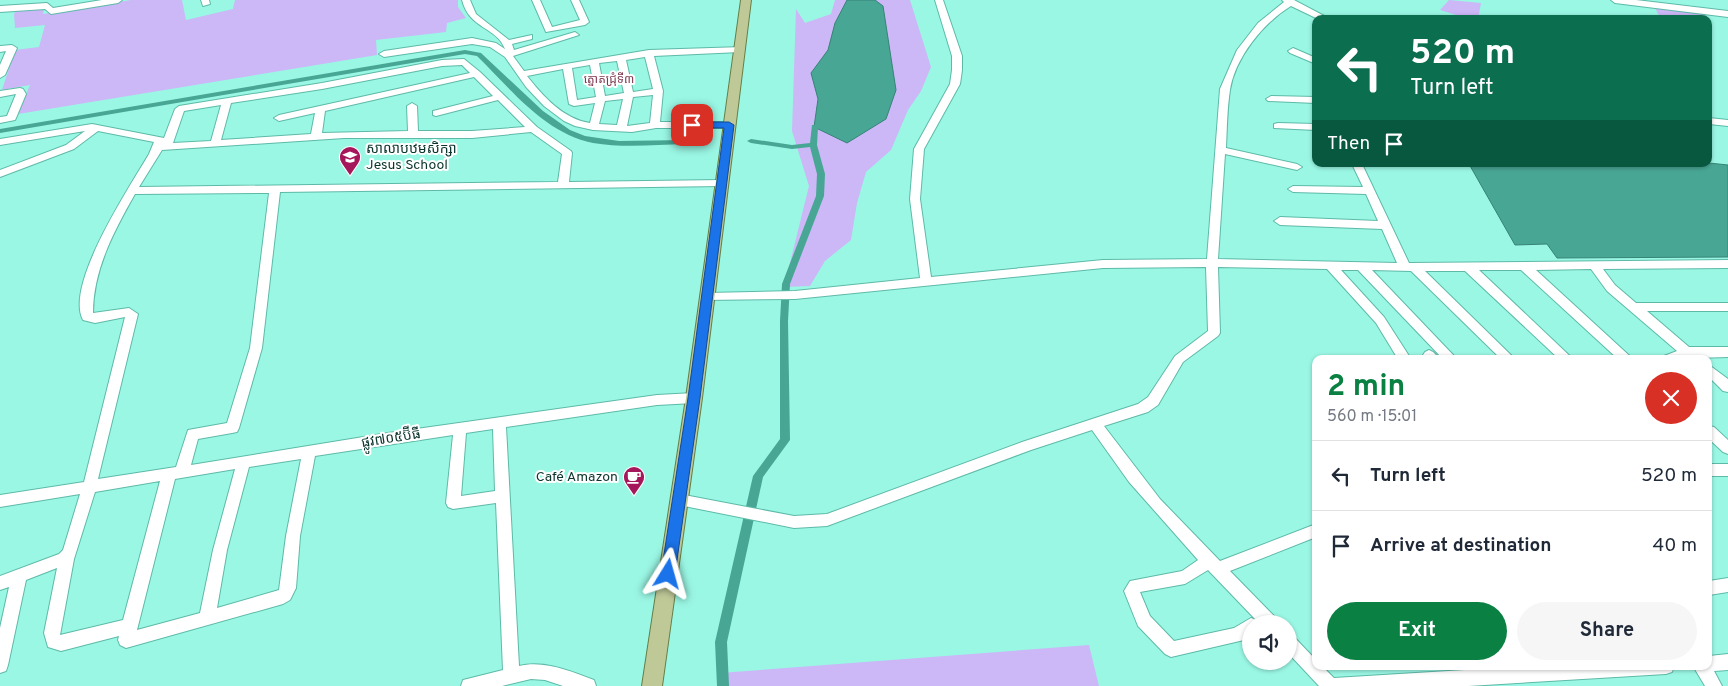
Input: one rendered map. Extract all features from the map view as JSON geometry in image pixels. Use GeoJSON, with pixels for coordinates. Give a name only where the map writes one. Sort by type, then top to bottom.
{"type":"FeatureCollection","features":[{"type":"Feature","properties":{"kind":"main road"},"geometry":{"type":"LineString","coordinates":[[652,686],[694,398],[746,0]]}},
{"type":"Feature","properties":{"kind":"street"},"geometry":{"type":"LineString","coordinates":[[0,8],[39,5],[47,6],[51,10],[77,4],[118,0]]}},
{"type":"Feature","properties":{"kind":"street"},"geometry":{"type":"LineString","coordinates":[[466,0],[466,6],[472,16],[500,34],[507,43],[510,54],[521,74],[562,116],[579,124],[621,128],[644,129],[655,125],[729,125]]}},
{"type":"Feature","properties":{"kind":"street"},"geometry":{"type":"LineString","coordinates":[[536,0],[549,30],[585,22],[575,0]]}},
{"type":"Feature","properties":{"kind":"street"},"geometry":{"type":"LineString","coordinates":[[926,281],[915,199],[919,149],[955,84],[957,70],[956,56],[939,0]]}},
{"type":"Feature","properties":{"kind":"street"},"geometry":{"type":"LineString","coordinates":[[1615,0],[1728,14]]}},
{"type":"Feature","properties":{"kind":"street"},"geometry":{"type":"LineString","coordinates":[[679,500],[769,518],[819,522],[838,517],[1027,446],[1148,405],[1179,359],[1214,333],[1212,264],[1225,89],[1240,52],[1261,25],[1288,1],[1318,15]]}},
{"type":"Feature","properties":{"kind":"street"},"geometry":{"type":"LineString","coordinates":[[384,54],[472,41],[493,46],[510,54],[575,35]]}},
{"type":"Feature","properties":{"kind":"street"},"geometry":{"type":"LineString","coordinates":[[507,43],[529,37]]}},
{"type":"Feature","properties":{"kind":"street"},"geometry":{"type":"LineString","coordinates":[[0,49],[12,48],[0,75]]}},
{"type":"Feature","properties":{"kind":"street"},"geometry":{"type":"LineString","coordinates":[[521,74],[649,53],[692,49],[740,49]]}},
{"type":"Feature","properties":{"kind":"street"},"geometry":{"type":"LineString","coordinates":[[1293,51],[1312,59]]}},
{"type":"Feature","properties":{"kind":"street"},"geometry":{"type":"LineString","coordinates":[[649,53],[658,91],[655,125]]}},
{"type":"Feature","properties":{"kind":"street"},"geometry":{"type":"LineString","coordinates":[[621,57],[630,95],[621,128]]}},
{"type":"Feature","properties":{"kind":"street"},"geometry":{"type":"LineString","coordinates":[[594,61],[601,100],[594,126]]}},
{"type":"Feature","properties":{"kind":"street"},"geometry":{"type":"LineString","coordinates":[[129,626],[62,643],[54,642],[52,633],[67,557],[89,488],[132,314],[129,312],[95,318],[87,317],[86,294],[91,273],[132,191],[162,147],[181,108],[442,63],[466,62],[533,129],[567,153],[563,184]]}},
{"type":"Feature","properties":{"kind":"street"},"geometry":{"type":"LineString","coordinates":[[567,65],[572,102],[577,104],[658,91]]}},
{"type":"Feature","properties":{"kind":"street"},"geometry":{"type":"LineString","coordinates":[[279,118],[477,74]]}},
{"type":"Feature","properties":{"kind":"street"},"geometry":{"type":"LineString","coordinates":[[0,94],[20,91],[21,94],[11,118],[0,120]]}},
{"type":"Feature","properties":{"kind":"street"},"geometry":{"type":"LineString","coordinates":[[436,113],[500,97]]}},
{"type":"Feature","properties":{"kind":"street"},"geometry":{"type":"LineString","coordinates":[[1271,99],[1312,100]]}},
{"type":"Feature","properties":{"kind":"street"},"geometry":{"type":"LineString","coordinates":[[215,143],[227,101]]}},
{"type":"Feature","properties":{"kind":"street"},"geometry":{"type":"LineString","coordinates":[[412,106],[413,135]]}},
{"type":"Feature","properties":{"kind":"street"},"geometry":{"type":"LineString","coordinates":[[316,137],[320,110]]}},
{"type":"Feature","properties":{"kind":"street"},"geometry":{"type":"LineString","coordinates":[[1712,121],[1728,123]]}},
{"type":"Feature","properties":{"kind":"street"},"geometry":{"type":"LineString","coordinates":[[1278,126],[1312,127]]}},
{"type":"Feature","properties":{"kind":"street"},"geometry":{"type":"LineString","coordinates":[[0,142],[80,128],[96,128],[159,139],[162,147]]}},
{"type":"Feature","properties":{"kind":"street"},"geometry":{"type":"LineString","coordinates":[[0,174],[70,147],[96,128]]}},
{"type":"Feature","properties":{"kind":"street"},"geometry":{"type":"LineString","coordinates":[[162,147],[316,137],[508,134],[533,129]]}},
{"type":"Feature","properties":{"kind":"street"},"geometry":{"type":"LineString","coordinates":[[1221,150],[1296,167]]}},
{"type":"Feature","properties":{"kind":"street"},"geometry":{"type":"LineString","coordinates":[[1358,167],[1385,225],[1409,267],[1505,355]]}},
{"type":"Feature","properties":{"kind":"street"},"geometry":{"type":"LineString","coordinates":[[132,191],[722,183]]}},
{"type":"Feature","properties":{"kind":"street"},"geometry":{"type":"LineString","coordinates":[[275,188],[256,348],[232,428],[193,434],[175,474],[126,640],[278,600],[287,592],[293,536],[309,452]]}},
{"type":"Feature","properties":{"kind":"street"},"geometry":{"type":"LineString","coordinates":[[1293,189],[1369,191]]}},
{"type":"Feature","properties":{"kind":"street"},"geometry":{"type":"LineString","coordinates":[[1280,221],[1385,225]]}},
{"type":"Feature","properties":{"kind":"street"},"geometry":{"type":"LineString","coordinates":[[707,297],[795,295],[1103,264],[1409,267],[1728,264]]}},
{"type":"Feature","properties":{"kind":"street"},"geometry":{"type":"LineString","coordinates":[[1594,265],[1611,288],[1691,355],[1728,352]]}},
{"type":"Feature","properties":{"kind":"street"},"geometry":{"type":"LineString","coordinates":[[1331,266],[1380,320],[1402,355]]}},
{"type":"Feature","properties":{"kind":"street"},"geometry":{"type":"LineString","coordinates":[[1361,266],[1447,355]]}},
{"type":"Feature","properties":{"kind":"street"},"geometry":{"type":"LineString","coordinates":[[1524,266],[1623,355]]}},
{"type":"Feature","properties":{"kind":"street"},"geometry":{"type":"LineString","coordinates":[[1468,267],[1563,355]]}},
{"type":"Feature","properties":{"kind":"street"},"geometry":{"type":"LineString","coordinates":[[1634,307],[1728,307]]}},
{"type":"Feature","properties":{"kind":"street"},"geometry":{"type":"LineString","coordinates":[[1712,373],[1728,387]]}},
{"type":"Feature","properties":{"kind":"street","name":"ផ្លូវ៧០៥ប៊ីធី"},"geometry":{"type":"LineString","coordinates":[[0,501],[499,423],[657,400],[694,398]]}},
{"type":"Feature","properties":{"kind":"street"},"geometry":{"type":"LineString","coordinates":[[499,423],[511,674]]}},
{"type":"Feature","properties":{"kind":"street"},"geometry":{"type":"LineString","coordinates":[[1095,424],[1116,457],[1214,564],[1254,615]]}},
{"type":"Feature","properties":{"kind":"street"},"geometry":{"type":"LineString","coordinates":[[460,429],[453,503],[501,496]]}},
{"type":"Feature","properties":{"kind":"street"},"geometry":{"type":"LineString","coordinates":[[1712,434],[1728,448]]}},
{"type":"Feature","properties":{"kind":"street"},"geometry":{"type":"LineString","coordinates":[[207,619],[220,550],[243,464]]}},
{"type":"Feature","properties":{"kind":"street"},"geometry":{"type":"LineString","coordinates":[[1712,470],[1728,470]]}},
{"type":"Feature","properties":{"kind":"street"},"geometry":{"type":"LineString","coordinates":[[1242,633],[1171,649],[1166,647],[1144,621],[1132,591],[1135,586],[1185,576],[1214,564],[1312,532]]}},
{"type":"Feature","properties":{"kind":"street"},"geometry":{"type":"LineString","coordinates":[[0,583],[67,557]]}},
{"type":"Feature","properties":{"kind":"street"},"geometry":{"type":"LineString","coordinates":[[0,665],[19,576]]}},
{"type":"Feature","properties":{"kind":"street"},"geometry":{"type":"LineString","coordinates":[[1712,588],[1728,585]]}},
{"type":"Feature","properties":{"kind":"street"},"geometry":{"type":"LineString","coordinates":[[1297,652],[1312,668]]}},
{"type":"Feature","properties":{"kind":"street"},"geometry":{"type":"LineString","coordinates":[[1712,664],[1728,662]]}},
{"type":"Feature","properties":{"kind":"street"},"geometry":{"type":"LineString","coordinates":[[1314,670],[1328,685],[1595,670]]}},
{"type":"Feature","properties":{"kind":"street"},"geometry":{"type":"LineString","coordinates":[[1703,670],[1714,686]]}},
{"type":"Feature","properties":{"kind":"street"},"geometry":{"type":"LineString","coordinates":[[469,686],[511,674],[531,671],[545,672],[588,686]]}},
{"type":"Feature","properties":{"kind":"shaded area"},"geometry":{"type":"Polygon","coordinates":[[[131,0],[182,0],[186,20],[233,9],[235,0],[458,0],[458,7],[466,18],[447,23],[446,32],[376,40],[377,55],[18,114],[30,85],[2,90],[15,50],[39,47],[45,25],[15,28],[14,14],[17,9],[44,8],[43,14],[131,0]]]}},
{"type":"Feature","properties":{"kind":"shaded area"},"geometry":{"type":"Polygon","coordinates":[[[835,0],[910,0],[931,67],[921,91],[908,110],[891,150],[866,172],[857,203],[851,240],[825,261],[810,286],[784,287],[809,186],[792,131],[796,9],[805,23],[831,14],[835,0]]]}},
{"type":"Feature","properties":{"kind":"shaded area"},"geometry":{"type":"Polygon","coordinates":[[[847,0],[875,0],[883,6],[896,90],[886,119],[847,143],[814,127],[818,99],[811,73],[828,50],[835,23],[847,0]]]}},
{"type":"Feature","properties":{"kind":"shaded area"},"geometry":{"type":"Polygon","coordinates":[[[1449,0],[1481,3],[1479,15],[1456,15],[1440,10],[1449,0]]]}},
{"type":"Feature","properties":{"kind":"shaded area"},"geometry":{"type":"Polygon","coordinates":[[[1655,8],[1706,15],[1659,15],[1655,8]]]}},
{"type":"Feature","properties":{"kind":"shaded area"},"geometry":{"type":"Polygon","coordinates":[[[1712,163],[1728,165],[1728,257],[1557,258],[1547,244],[1515,245],[1471,167],[1712,167],[1712,163]]]}},
{"type":"Feature","properties":{"kind":"shaded area"},"geometry":{"type":"Polygon","coordinates":[[[1089,645],[1099,686],[719,686],[720,673],[1089,645]]]}},
{"type":"Feature","properties":{"kind":"waterway"},"geometry":{"type":"LineString","coordinates":[[0,131],[465,52],[479,54],[540,113],[554,123],[583,138],[619,143],[685,142]]}},
{"type":"Feature","properties":{"kind":"waterway"},"geometry":{"type":"LineString","coordinates":[[813,145],[814,127]]}},
{"type":"Feature","properties":{"kind":"waterway"},"geometry":{"type":"LineString","coordinates":[[751,141],[792,147],[813,145]]}},
{"type":"Feature","properties":{"kind":"waterway"},"geometry":{"type":"LineString","coordinates":[[723,686],[721,642],[758,476],[785,440],[784,321],[786,284],[820,196],[821,174],[813,145]]}},
{"type":"Feature","properties":{"kind":"place","name":"សាលាបឋមសិក្សា Jesus School"},"geometry":{"type":"Point","coordinates":[350,176]}},
{"type":"Feature","properties":{"kind":"place","name":"Café Amazon"},"geometry":{"type":"Point","coordinates":[634,496]}},
{"type":"Feature","properties":{"kind":"district","name":"ត្នោតជ្រុំទី៣"},"geometry":{"type":"Point","coordinates":[609,80]}},
{"type":"Feature","properties":{"kind":"route"},"geometry":{"type":"LineString","coordinates":[[668,574],[694,398],[729,125],[692,125]]}}]}
